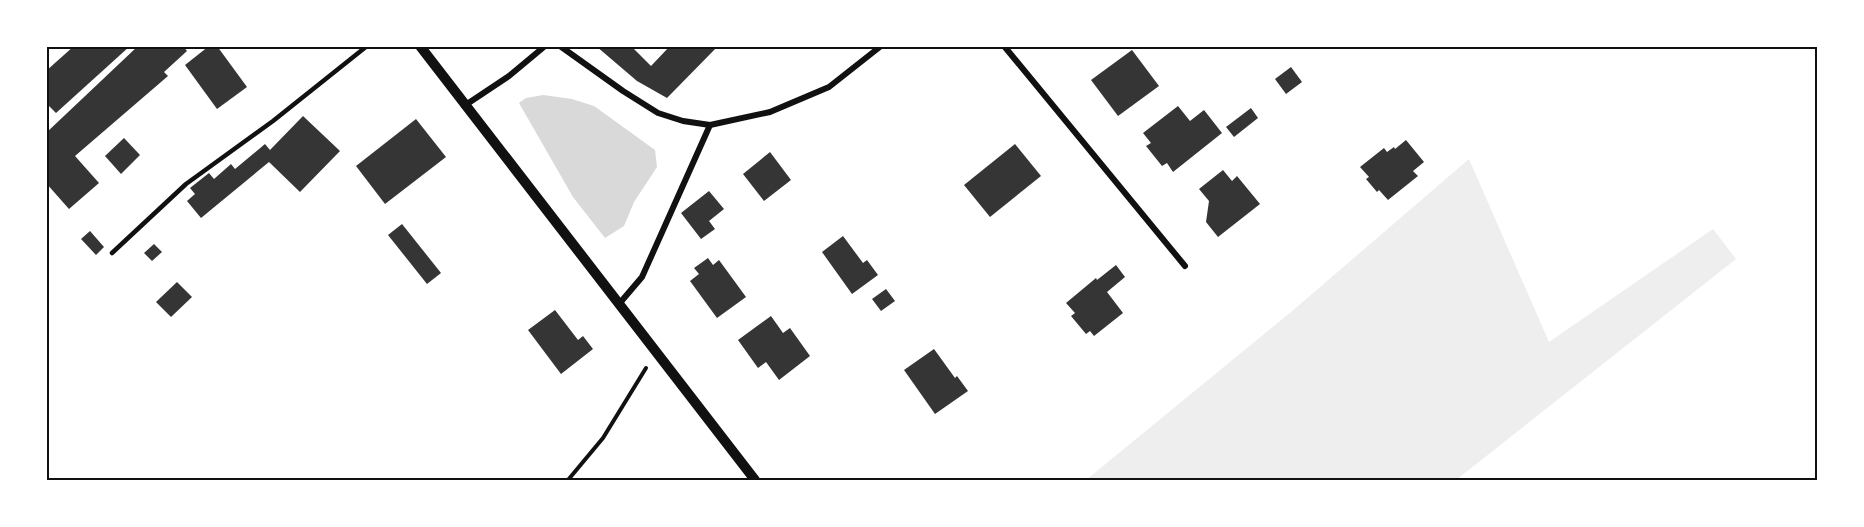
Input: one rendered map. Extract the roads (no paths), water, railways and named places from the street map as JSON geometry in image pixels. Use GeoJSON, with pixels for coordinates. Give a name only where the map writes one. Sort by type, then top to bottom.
{"type":"FeatureCollection","features":[{"type":"Feature","properties":{"kind":"street"},"geometry":{"type":"LineString","coordinates":[[420,46],[464,106],[755,480]]}},
{"type":"Feature","properties":{"kind":"street"},"geometry":{"type":"LineString","coordinates":[[464,106],[509,76],[545,46]]}},
{"type":"Feature","properties":{"kind":"street"},"geometry":{"type":"LineString","coordinates":[[560,46],[658,113],[683,121],[710,125],[770,112],[829,87],[881,46]]}},
{"type":"Feature","properties":{"kind":"street"},"geometry":{"type":"LineString","coordinates":[[1004,46],[1185,266]]}},
{"type":"Feature","properties":{"kind":"street"},"geometry":{"type":"LineString","coordinates":[[619,304],[642,277],[710,125]]}},
{"type":"Feature","properties":{"kind":"lane"},"geometry":{"type":"LineString","coordinates":[[112,254],[186,184],[273,120],[367,46]]}}]}
